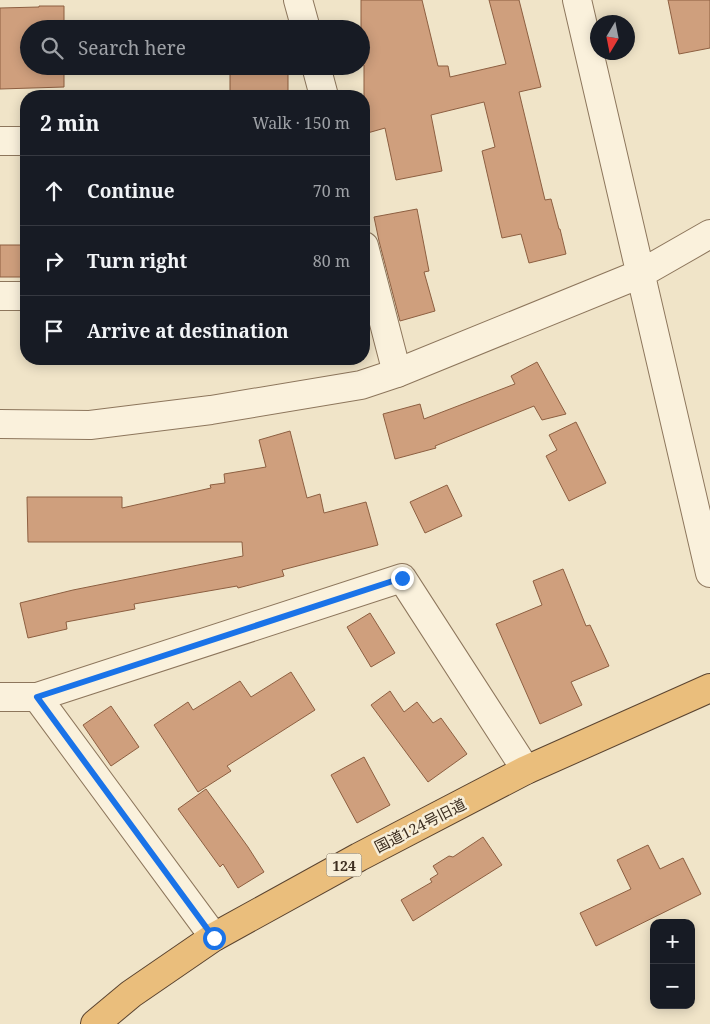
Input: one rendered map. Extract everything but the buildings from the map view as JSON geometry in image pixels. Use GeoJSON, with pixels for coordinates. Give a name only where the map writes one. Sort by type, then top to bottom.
{"type":"FeatureCollection","features":[{"type":"Feature","properties":{"kind":"highway","name":"国道124号旧道"},"geometry":{"type":"LineString","coordinates":[[95,1024],[131,994],[214,938],[359,856],[526,770],[710,688]]}},
{"type":"Feature","properties":{"kind":"street"},"geometry":{"type":"LineString","coordinates":[[298,0],[304,20]]}},
{"type":"Feature","properties":{"kind":"street"},"geometry":{"type":"LineString","coordinates":[[577,0],[710,573]]}},
{"type":"Feature","properties":{"kind":"street"},"geometry":{"type":"LineString","coordinates":[[318,75],[322,90]]}},
{"type":"Feature","properties":{"kind":"street"},"geometry":{"type":"LineString","coordinates":[[0,141],[20,141]]}},
{"type":"Feature","properties":{"kind":"street"},"geometry":{"type":"LineString","coordinates":[[0,424],[90,425],[211,410],[361,385],[397,373],[640,274],[710,234]]}},
{"type":"Feature","properties":{"kind":"street"},"geometry":{"type":"LineString","coordinates":[[370,269],[397,373]]}},
{"type":"Feature","properties":{"kind":"street"},"geometry":{"type":"LineString","coordinates":[[0,296],[20,296]]}},
{"type":"Feature","properties":{"kind":"street"},"geometry":{"type":"LineString","coordinates":[[0,697],[37,697],[402,578],[526,770]]}},
{"type":"Feature","properties":{"kind":"street"},"geometry":{"type":"LineString","coordinates":[[37,697],[214,938]]}},
{"type":"Feature","properties":{"kind":"route"},"geometry":{"type":"LineString","coordinates":[[214,938],[37,697],[402,578]]}}]}
